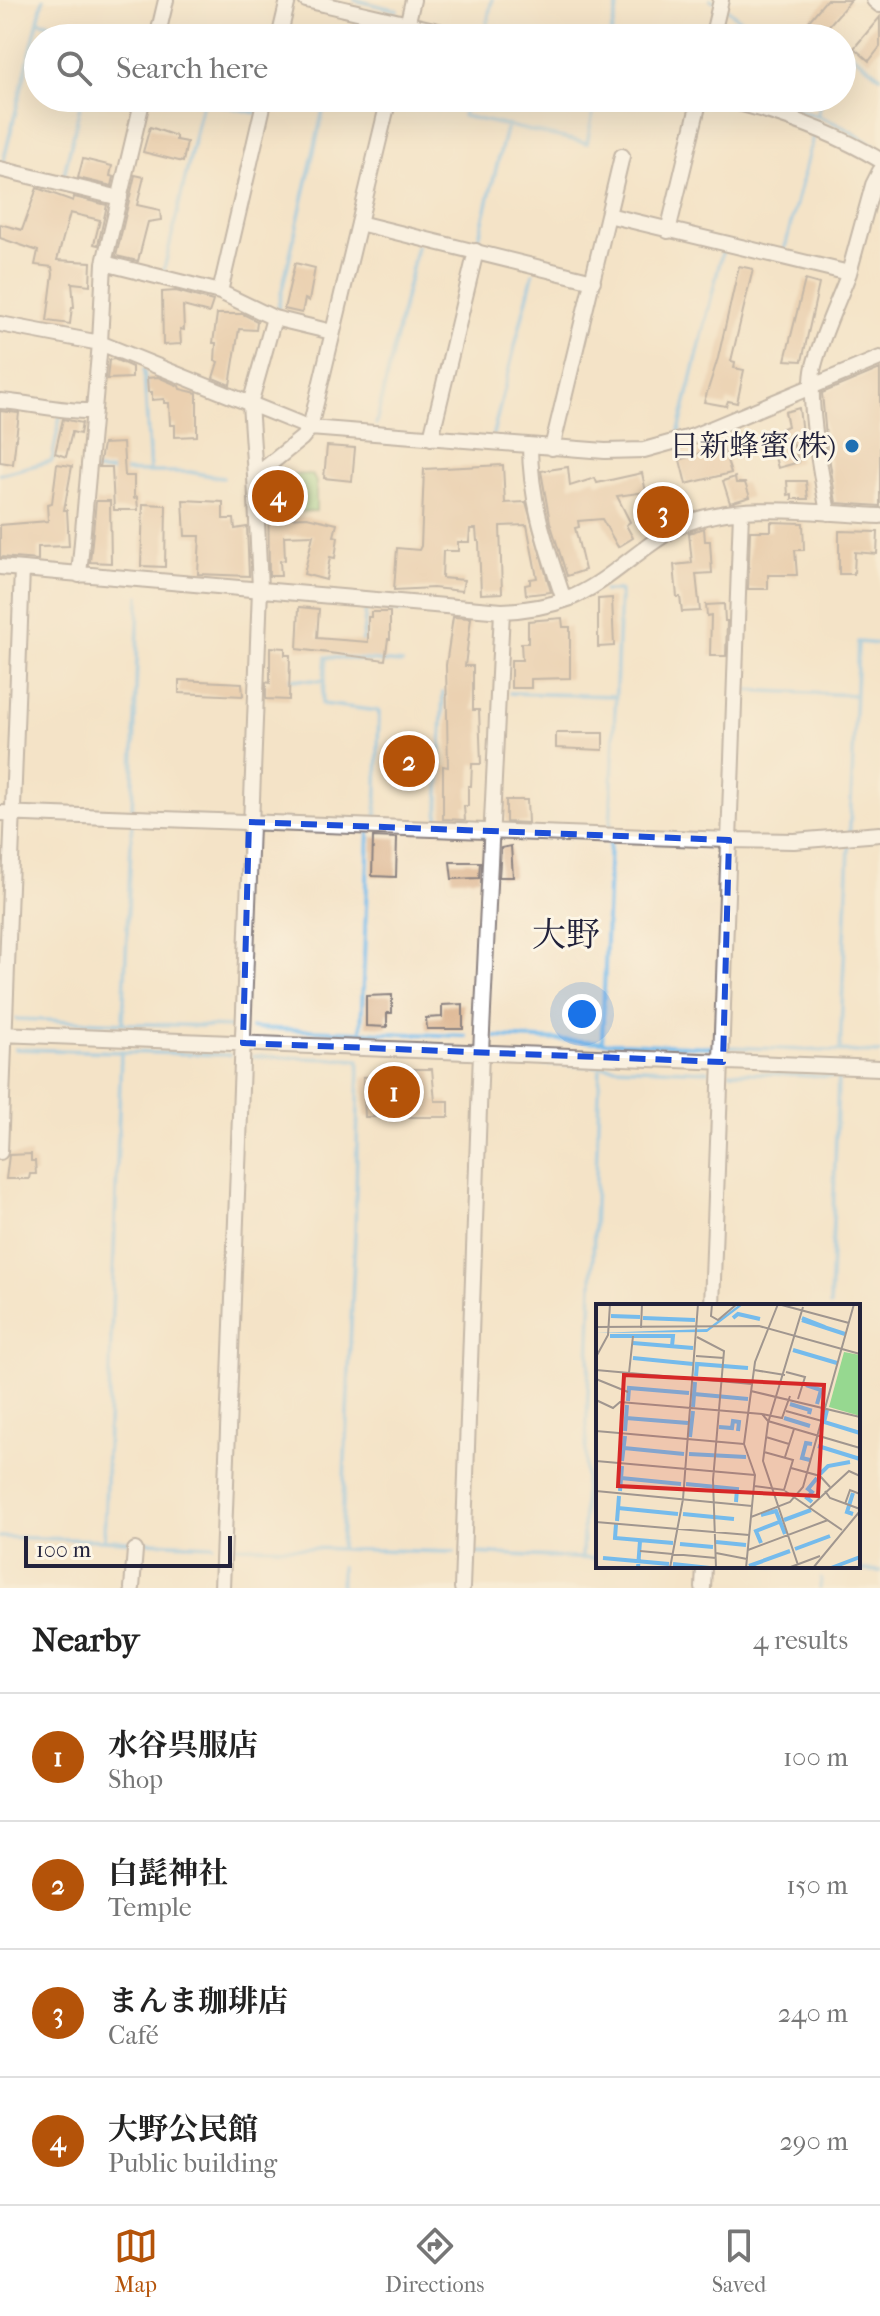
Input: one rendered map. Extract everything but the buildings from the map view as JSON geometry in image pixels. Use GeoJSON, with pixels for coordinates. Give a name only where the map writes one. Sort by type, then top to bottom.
{"type":"FeatureCollection","features":[{"type":"Feature","properties":{"kind":"street"},"geometry":{"type":"LineString","coordinates":[[160,24],[166,0]]}},
{"type":"Feature","properties":{"kind":"street"},"geometry":{"type":"LineString","coordinates":[[282,24],[288,0]]}},
{"type":"Feature","properties":{"kind":"street"},"geometry":{"type":"LineString","coordinates":[[306,0],[383,24]]}},
{"type":"Feature","properties":{"kind":"street"},"geometry":{"type":"LineString","coordinates":[[407,24],[413,0]]}},
{"type":"Feature","properties":{"kind":"street"},"geometry":{"type":"LineString","coordinates":[[715,24],[721,0]]}},
{"type":"Feature","properties":{"kind":"street"},"geometry":{"type":"LineString","coordinates":[[874,0],[880,5]]}},
{"type":"Feature","properties":{"kind":"street"},"geometry":{"type":"LineString","coordinates":[[79,575],[100,343],[104,263],[140,112]]}},
{"type":"Feature","properties":{"kind":"street"},"geometry":{"type":"LineString","coordinates":[[220,292],[262,112]]}},
{"type":"Feature","properties":{"kind":"street"},"geometry":{"type":"LineString","coordinates":[[255,476],[310,428],[386,112]]}},
{"type":"Feature","properties":{"kind":"street"},"geometry":{"type":"LineString","coordinates":[[668,231],[697,112]]}},
{"type":"Feature","properties":{"kind":"street"},"geometry":{"type":"LineString","coordinates":[[775,112],[812,125],[880,160]]}},
{"type":"Feature","properties":{"kind":"street"},"geometry":{"type":"LineString","coordinates":[[552,448],[622,156]]}},
{"type":"Feature","properties":{"kind":"street"},"geometry":{"type":"LineString","coordinates":[[0,169],[120,198]]}},
{"type":"Feature","properties":{"kind":"street"},"geometry":{"type":"LineString","coordinates":[[828,513],[818,454],[813,368],[849,273],[873,185],[880,171]]}},
{"type":"Feature","properties":{"kind":"street"},"geometry":{"type":"LineString","coordinates":[[608,215],[849,273]]}},
{"type":"Feature","properties":{"kind":"street"},"geometry":{"type":"LineString","coordinates":[[359,223],[593,281]]}},
{"type":"Feature","properties":{"kind":"street"},"geometry":{"type":"LineString","coordinates":[[431,438],[476,251]]}},
{"type":"Feature","properties":{"kind":"street"},"geometry":{"type":"LineString","coordinates":[[104,263],[220,292],[274,318],[332,332]]}},
{"type":"Feature","properties":{"kind":"street"},"geometry":{"type":"LineString","coordinates":[[222,1588],[260,589],[250,404],[274,318]]}},
{"type":"Feature","properties":{"kind":"street"},"geometry":{"type":"LineString","coordinates":[[0,324],[100,343],[310,428],[625,452],[665,445],[880,358]]}},
{"type":"Feature","properties":{"kind":"street"},"geometry":{"type":"LineString","coordinates":[[0,401],[75,412],[93,411]]}},
{"type":"Feature","properties":{"kind":"street"},"geometry":{"type":"LineString","coordinates":[[530,446],[530,476],[538,522],[564,600]]}},
{"type":"Feature","properties":{"kind":"street"},"geometry":{"type":"LineString","coordinates":[[712,1304],[741,512]]}},
{"type":"Feature","properties":{"kind":"street"},"geometry":{"type":"LineString","coordinates":[[0,567],[502,611],[536,609],[564,600],[679,527],[708,515],[741,512],[880,516]]}},
{"type":"Feature","properties":{"kind":"street"},"geometry":{"type":"LineString","coordinates":[[0,1152],[6,813],[22,569]]}},
{"type":"Feature","properties":{"kind":"street"},"geometry":{"type":"LineString","coordinates":[[462,1588],[481,1052],[502,611]]}},
{"type":"Feature","properties":{"kind":"street"},"geometry":{"type":"LineString","coordinates":[[6,813],[729,840],[794,841],[880,834]]}},
{"type":"Feature","properties":{"kind":"street"},"geometry":{"type":"LineString","coordinates":[[2,1034],[880,1068]]}},
{"type":"Feature","properties":{"kind":"street"},"geometry":{"type":"LineString","coordinates":[[132,1588],[135,1550]]}},
{"type":"Feature","properties":{"kind":"street"},"geometry":{"type":"LineString","coordinates":[[703,1588],[704,1568]]}},
{"type":"Feature","properties":{"kind":"highlighted area"},"geometry":{"type":"Polygon","coordinates":[[[249,822],[729,840],[723,1062],[243,1043],[249,822]]]}},
{"type":"Feature","properties":{"kind":"green space"},"geometry":{"type":"Polygon","coordinates":[[[312,474],[316,482],[316,511],[289,512],[288,475],[312,474]]]}},
{"type":"Feature","properties":{"kind":"waterway"},"geometry":{"type":"LineString","coordinates":[[38,21],[43,0]]}},
{"type":"Feature","properties":{"kind":"waterway"},"geometry":{"type":"LineString","coordinates":[[355,0],[397,10]]}},
{"type":"Feature","properties":{"kind":"waterway"},"geometry":{"type":"LineString","coordinates":[[487,23],[492,0]]}},
{"type":"Feature","properties":{"kind":"waterway"},"geometry":{"type":"LineString","coordinates":[[613,24],[619,0]]}},
{"type":"Feature","properties":{"kind":"waterway"},"geometry":{"type":"LineString","coordinates":[[727,9],[745,24]]}},
{"type":"Feature","properties":{"kind":"waterway"},"geometry":{"type":"LineString","coordinates":[[37,24],[38,21],[50,24]]}},
{"type":"Feature","properties":{"kind":"waterway"},"geometry":{"type":"LineString","coordinates":[[856,57],[880,76]]}},
{"type":"Feature","properties":{"kind":"waterway"},"geometry":{"type":"LineString","coordinates":[[0,163],[3,163],[24,78]]}},
{"type":"Feature","properties":{"kind":"waterway"},"geometry":{"type":"LineString","coordinates":[[63,179],[79,112]]}},
{"type":"Feature","properties":{"kind":"waterway"},"geometry":{"type":"LineString","coordinates":[[163,274],[200,112]]}},
{"type":"Feature","properties":{"kind":"waterway"},"geometry":{"type":"LineString","coordinates":[[252,112],[257,113]]}},
{"type":"Feature","properties":{"kind":"waterway"},"geometry":{"type":"LineString","coordinates":[[277,312],[323,112]]}},
{"type":"Feature","properties":{"kind":"waterway"},"geometry":{"type":"LineString","coordinates":[[464,112],[463,116],[587,143],[593,112]]}},
{"type":"Feature","properties":{"kind":"waterway"},"geometry":{"type":"LineString","coordinates":[[804,112],[817,116]]}},
{"type":"Feature","properties":{"kind":"waterway"},"geometry":{"type":"LineString","coordinates":[[819,112],[818,116],[842,126],[874,146]]}},
{"type":"Feature","properties":{"kind":"waterway"},"geometry":{"type":"LineString","coordinates":[[477,245],[507,125]]}},
{"type":"Feature","properties":{"kind":"waterway"},"geometry":{"type":"LineString","coordinates":[[784,251],[813,137]]}},
{"type":"Feature","properties":{"kind":"waterway"},"geometry":{"type":"LineString","coordinates":[[376,424],[417,246]]}},
{"type":"Feature","properties":{"kind":"waterway"},"geometry":{"type":"LineString","coordinates":[[679,431],[722,253]]}},
{"type":"Feature","properties":{"kind":"waterway"},"geometry":{"type":"LineString","coordinates":[[493,434],[533,274]]}},
{"type":"Feature","properties":{"kind":"waterway"},"geometry":{"type":"LineString","coordinates":[[93,471],[150,472],[144,370]]}},
{"type":"Feature","properties":{"kind":"waterway"},"geometry":{"type":"LineString","coordinates":[[0,474],[52,461],[60,416]]}},
{"type":"Feature","properties":{"kind":"waterway"},"geometry":{"type":"LineString","coordinates":[[150,472],[190,472],[223,478]]}},
{"type":"Feature","properties":{"kind":"waterway"},"geometry":{"type":"LineString","coordinates":[[604,591],[620,591],[610,832]]}},
{"type":"Feature","properties":{"kind":"waterway"},"geometry":{"type":"LineString","coordinates":[[132,813],[139,596]]}},
{"type":"Feature","properties":{"kind":"waterway"},"geometry":{"type":"LineString","coordinates":[[362,647],[366,608],[408,611]]}},
{"type":"Feature","properties":{"kind":"waterway"},"geometry":{"type":"LineString","coordinates":[[840,1052],[858,642],[880,644]]}},
{"type":"Feature","properties":{"kind":"waterway"},"geometry":{"type":"LineString","coordinates":[[376,824],[379,711],[322,704],[326,657],[402,663]]}},
{"type":"Feature","properties":{"kind":"waterway"},"geometry":{"type":"LineString","coordinates":[[287,679],[324,681]]}},
{"type":"Feature","properties":{"kind":"waterway"},"geometry":{"type":"LineString","coordinates":[[742,690],[855,695]]}},
{"type":"Feature","properties":{"kind":"waterway"},"geometry":{"type":"LineString","coordinates":[[438,818],[443,693]]}},
{"type":"Feature","properties":{"kind":"waterway"},"geometry":{"type":"LineString","coordinates":[[510,693],[616,696]]}},
{"type":"Feature","properties":{"kind":"waterway"},"geometry":{"type":"LineString","coordinates":[[123,1022],[132,822]]}},
{"type":"Feature","properties":{"kind":"waterway"},"geometry":{"type":"LineString","coordinates":[[361,1032],[369,832]]}},
{"type":"Feature","properties":{"kind":"waterway"},"geometry":{"type":"LineString","coordinates":[[602,1042],[610,841]]}},
{"type":"Feature","properties":{"kind":"waterway"},"geometry":{"type":"LineString","coordinates":[[754,847],[789,848]]}},
{"type":"Feature","properties":{"kind":"waterway"},"geometry":{"type":"LineString","coordinates":[[17,1019],[232,1027]]}},
{"type":"Feature","properties":{"kind":"waterway"},"geometry":{"type":"LineString","coordinates":[[252,1028],[466,1036]]}},
{"type":"Feature","properties":{"kind":"waterway"},"geometry":{"type":"LineString","coordinates":[[496,1037],[711,1047]]}},
{"type":"Feature","properties":{"kind":"waterway"},"geometry":{"type":"LineString","coordinates":[[731,1047],[880,1053]]}},
{"type":"Feature","properties":{"kind":"waterway"},"geometry":{"type":"LineString","coordinates":[[15,1049],[230,1055]]}},
{"type":"Feature","properties":{"kind":"waterway"},"geometry":{"type":"LineString","coordinates":[[121,1051],[104,1540],[213,1545]]}},
{"type":"Feature","properties":{"kind":"waterway"},"geometry":{"type":"LineString","coordinates":[[253,1056],[359,1060],[355,1234],[341,1549]]}},
{"type":"Feature","properties":{"kind":"waterway"},"geometry":{"type":"LineString","coordinates":[[497,1062],[708,1071]]}},
{"type":"Feature","properties":{"kind":"waterway"},"geometry":{"type":"LineString","coordinates":[[582,1558],[600,1067]]}},
{"type":"Feature","properties":{"kind":"waterway"},"geometry":{"type":"LineString","coordinates":[[730,1072],[880,1079]]}},
{"type":"Feature","properties":{"kind":"waterway"},"geometry":{"type":"LineString","coordinates":[[830,1304],[838,1078]]}},
{"type":"Feature","properties":{"kind":"waterway"},"geometry":{"type":"LineString","coordinates":[[0,1537],[104,1540]]}},
{"type":"Feature","properties":{"kind":"waterway"},"geometry":{"type":"LineString","coordinates":[[232,1546],[454,1552]]}},
{"type":"Feature","properties":{"kind":"waterway"},"geometry":{"type":"LineString","coordinates":[[472,1553],[596,1559]]}},
{"type":"Feature","properties":{"kind":"waterway"},"geometry":{"type":"LineString","coordinates":[[341,1567],[341,1588]]}},
{"type":"Feature","properties":{"kind":"waterway"},"geometry":{"type":"LineString","coordinates":[[815,1568],[880,1571]]}},
{"type":"Feature","properties":{"kind":"waterway"},"geometry":{"type":"LineString","coordinates":[[820,1588],[821,1579]]}},
{"type":"Feature","properties":{"kind":"place","name":"日新蜂蜜(株)"},"geometry":{"type":"Point","coordinates":[852,446]}},
{"type":"Feature","properties":{"kind":"place","name":"大野公民館"},"geometry":{"type":"Point","coordinates":[278,496]}},
{"type":"Feature","properties":{"kind":"place","name":"まんま珈琲店"},"geometry":{"type":"Point","coordinates":[663,512]}},
{"type":"Feature","properties":{"kind":"place","name":"白髭神社"},"geometry":{"type":"Point","coordinates":[409,761]}},
{"type":"Feature","properties":{"kind":"place","name":"水谷呉服店"},"geometry":{"type":"Point","coordinates":[394,1092]}},
{"type":"Feature","properties":{"kind":"district","name":"大野"},"geometry":{"type":"Point","coordinates":[566,935]}}]}
